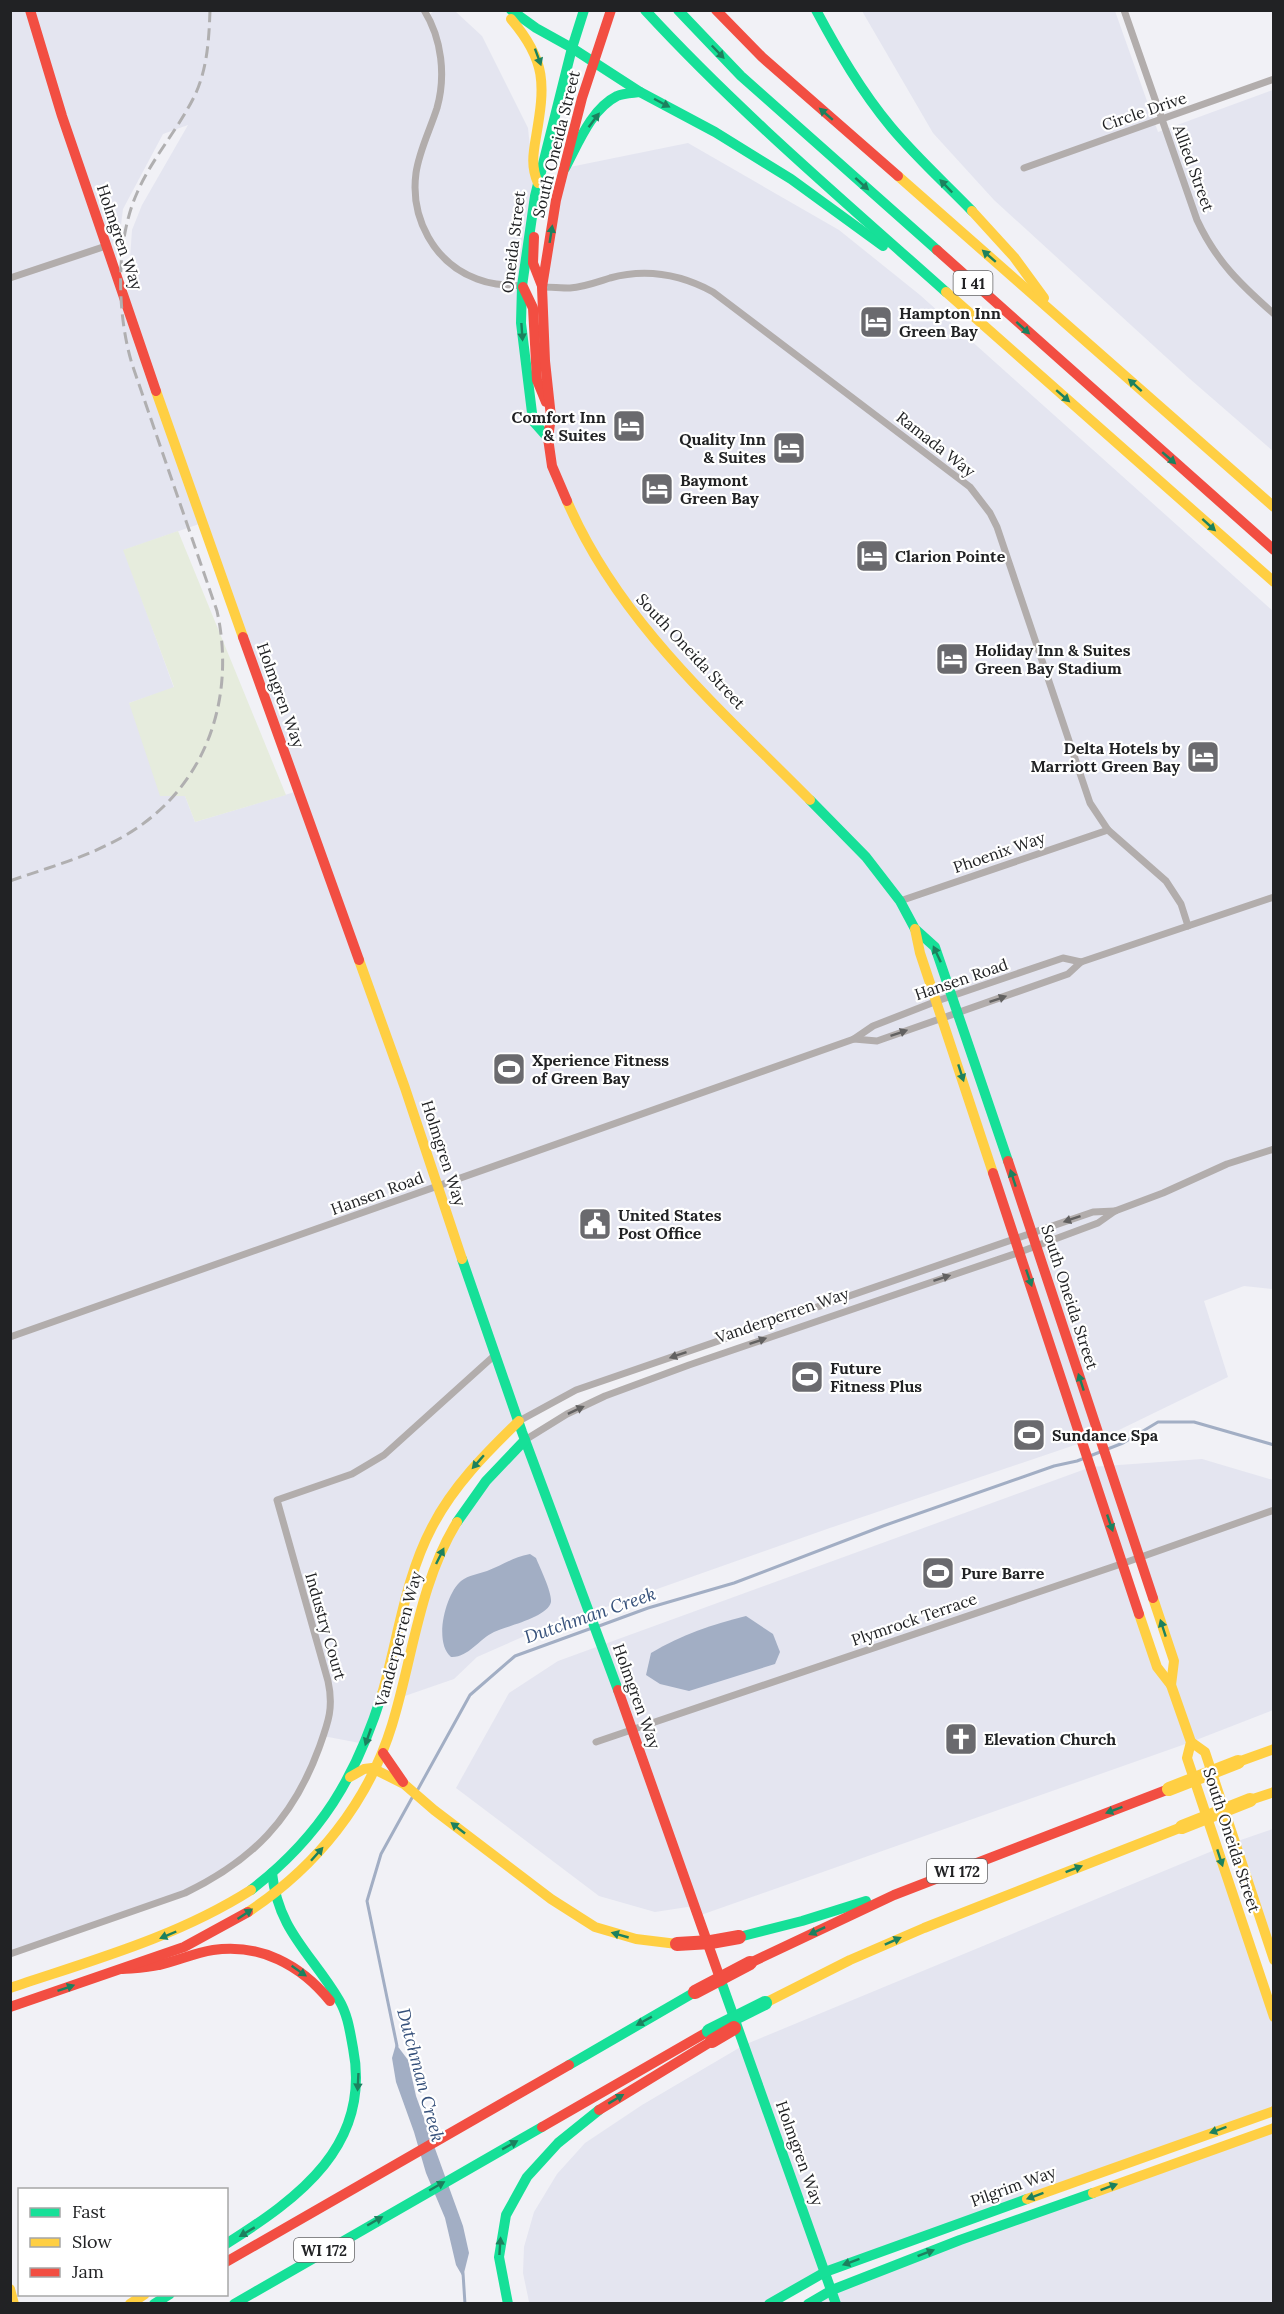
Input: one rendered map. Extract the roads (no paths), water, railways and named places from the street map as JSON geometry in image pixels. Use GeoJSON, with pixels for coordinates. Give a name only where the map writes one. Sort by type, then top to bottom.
{"type":"FeatureCollection","features":[{"type":"Feature","properties":{"kind":"main road","name":"Holmgren Way"},"geometry":{"type":"LineString","coordinates":[[30,10],[66,129],[237,622],[405,1088],[436,1186],[525,1440],[599,1637],[836,2304]]}},
{"type":"Feature","properties":{"kind":"main road"},"geometry":{"type":"LineString","coordinates":[[504,10],[532,44],[542,70],[540,117],[531,170],[537,183],[539,207],[533,263],[542,287]]}},
{"type":"Feature","properties":{"kind":"main road"},"geometry":{"type":"LineString","coordinates":[[511,10],[640,92],[715,132],[800,185],[885,247],[970,321],[988,329]]}},
{"type":"Feature","properties":{"kind":"main road","name":"Oneida Street"},"geometry":{"type":"LineString","coordinates":[[548,438],[533,421],[521,326],[522,286],[537,183],[584,10]]}},
{"type":"Feature","properties":{"kind":"main road","name":"South Oneida Street"},"geometry":{"type":"LineString","coordinates":[[611,10],[582,98],[556,200],[542,287],[545,361],[551,417],[548,438],[552,466],[577,524],[634,617],[660,647],[867,857],[900,901],[915,929],[920,953],[1157,1667],[1172,1685],[1191,1742],[1187,1758],[1274,2017]]}},
{"type":"Feature","properties":{"kind":"main road"},"geometry":{"type":"LineString","coordinates":[[645,10],[690,59],[752,119],[1274,582]]}},
{"type":"Feature","properties":{"kind":"main road","name":"I 41"},"geometry":{"type":"LineString","coordinates":[[678,10],[741,76],[1274,550]]}},
{"type":"Feature","properties":{"kind":"main road","name":"I 41"},"geometry":{"type":"LineString","coordinates":[[716,10],[762,57],[1274,507]]}},
{"type":"Feature","properties":{"kind":"main road"},"geometry":{"type":"LineString","coordinates":[[816,10],[847,67],[876,109],[909,147],[1021,264],[1052,310]]}},
{"type":"Feature","properties":{"kind":"main road"},"geometry":{"type":"LineString","coordinates":[[565,168],[593,120],[607,104],[619,95],[640,92]]}},
{"type":"Feature","properties":{"kind":"main road"},"geometry":{"type":"LineString","coordinates":[[522,286],[528,292],[535,316],[537,382],[551,417]]}},
{"type":"Feature","properties":{"kind":"main road","name":"South Oneida Street"},"geometry":{"type":"LineString","coordinates":[[915,929],[935,947],[954,995],[1174,1661],[1172,1685]]}},
{"type":"Feature","properties":{"kind":"main road","name":"Vanderperren Way"},"geometry":{"type":"LineString","coordinates":[[10,1988],[159,1939],[195,1923],[247,1892],[272,1873],[303,1844],[324,1818],[350,1777],[366,1744],[389,1670],[418,1558],[430,1528],[450,1494],[484,1455],[519,1421]]}},
{"type":"Feature","properties":{"kind":"main road","name":"Vanderperren Way"},"geometry":{"type":"LineString","coordinates":[[10,2007],[201,1940],[236,1921],[275,1894],[305,1867],[351,1812],[383,1753],[436,1563],[458,1521],[487,1478],[525,1440]]}},
{"type":"Feature","properties":{"kind":"main road","name":"South Oneida Street"},"geometry":{"type":"LineString","coordinates":[[1191,1742],[1205,1752],[1274,1960]]}},
{"type":"Feature","properties":{"kind":"main road","name":"WI 172"},"geometry":{"type":"LineString","coordinates":[[228,2261],[547,2076],[750,1963],[894,1895],[1274,1749]]}},
{"type":"Feature","properties":{"kind":"main road"},"geometry":{"type":"LineString","coordinates":[[383,1753],[404,1784]]}},
{"type":"Feature","properties":{"kind":"main road"},"geometry":{"type":"LineString","coordinates":[[350,1777],[364,1769],[375,1769],[404,1784],[434,1810],[551,1899],[595,1927],[636,1939],[677,1944],[711,1942],[739,1937],[801,1921],[848,1905],[894,1895]]}},
{"type":"Feature","properties":{"kind":"main road","name":"WI 172"},"geometry":{"type":"LineString","coordinates":[[234,2304],[459,2174],[711,2036],[761,2005],[850,1960],[924,1928],[1274,1792]]}},
{"type":"Feature","properties":{"kind":"main road"},"geometry":{"type":"LineString","coordinates":[[228,2243],[257,2226],[293,2198],[328,2163],[343,2139],[352,2118],[359,2074],[356,2049],[344,2009],[285,1922],[275,1894],[272,1873]]}},
{"type":"Feature","properties":{"kind":"main road"},"geometry":{"type":"LineString","coordinates":[[122,1969],[149,1967],[215,1950],[255,1951],[273,1956],[305,1974],[324,1992],[348,2025]]}},
{"type":"Feature","properties":{"kind":"main road"},"geometry":{"type":"LineString","coordinates":[[508,2304],[501,2280],[499,2244],[509,2208],[531,2171],[550,2150],[592,2115],[711,2036]]}},
{"type":"Feature","properties":{"kind":"main road","name":"Pilgrim Way"},"geometry":{"type":"LineString","coordinates":[[769,2304],[825,2272],[1274,2111]]}},
{"type":"Feature","properties":{"kind":"main road","name":"Pilgrim Way"},"geometry":{"type":"LineString","coordinates":[[808,2304],[832,2290],[960,2240],[1274,2128]]}},
{"type":"Feature","properties":{"kind":"main road"},"geometry":{"type":"LineString","coordinates":[[10,2289],[14,2304]]}},
{"type":"Feature","properties":{"kind":"main road"},"geometry":{"type":"LineString","coordinates":[[130,2304],[143,2296]]}},
{"type":"Feature","properties":{"kind":"main road"},"geometry":{"type":"LineString","coordinates":[[154,2304],[168,2296]]}},
{"type":"Feature","properties":{"kind":"street"},"geometry":{"type":"LineString","coordinates":[[424,10],[438,43],[441,74],[437,107],[420,157],[415,184],[417,207],[424,229],[440,255],[464,273],[494,284],[522,286]]}},
{"type":"Feature","properties":{"kind":"street","name":"Allied Street"},"geometry":{"type":"LineString","coordinates":[[1124,10],[1205,237],[1227,269],[1274,314]]}},
{"type":"Feature","properties":{"kind":"street","name":"Circle Drive"},"geometry":{"type":"LineString","coordinates":[[1024,168],[1274,79]]}},
{"type":"Feature","properties":{"kind":"street"},"geometry":{"type":"LineString","coordinates":[[10,278],[106,246]]}},
{"type":"Feature","properties":{"kind":"street","name":"Ramada Way"},"geometry":{"type":"LineString","coordinates":[[542,287],[570,288],[646,272],[666,274],[699,284],[713,292],[970,487],[997,527],[1084,789],[1098,817],[1108,830],[1166,881],[1181,904],[1188,926]]}},
{"type":"Feature","properties":{"kind":"street","name":"Phoenix Way"},"geometry":{"type":"LineString","coordinates":[[900,901],[1108,830]]}},
{"type":"Feature","properties":{"kind":"street","name":"Hansen Road"},"geometry":{"type":"LineString","coordinates":[[854,1039],[877,1041],[1068,974],[1081,962],[1274,897]]}},
{"type":"Feature","properties":{"kind":"street","name":"Hansen Road"},"geometry":{"type":"LineString","coordinates":[[10,1337],[854,1039],[873,1026],[954,995],[1063,958],[1081,962]]}},
{"type":"Feature","properties":{"kind":"street","name":"Vanderperren Way"},"geometry":{"type":"LineString","coordinates":[[519,1421],[576,1390],[1034,1240],[1098,1223],[1114,1211],[1163,1193],[1227,1164],[1274,1149]]}},
{"type":"Feature","properties":{"kind":"street","name":"Vanderperren Way"},"geometry":{"type":"LineString","coordinates":[[525,1440],[567,1414],[615,1392],[1034,1240],[1094,1212],[1114,1211]]}},
{"type":"Feature","properties":{"kind":"street","name":"Industry Court"},"geometry":{"type":"LineString","coordinates":[[10,1954],[185,1893],[210,1881],[250,1854],[282,1818],[307,1777],[332,1708],[328,1681],[277,1500],[352,1474],[384,1455],[496,1354]]}},
{"type":"Feature","properties":{"kind":"street","name":"Plymrock Terrace"},"geometry":{"type":"LineString","coordinates":[[596,1742],[1274,1510]]}},
{"type":"Feature","properties":{"kind":"water"},"geometry":{"type":"Polygon","coordinates":[[[530,1554],[536,1558],[548,1586],[551,1602],[548,1607],[535,1617],[494,1632],[463,1654],[451,1657],[446,1650],[442,1630],[446,1606],[456,1587],[467,1577],[530,1554]]]}},
{"type":"Feature","properties":{"kind":"water"},"geometry":{"type":"Polygon","coordinates":[[[746,1616],[773,1634],[780,1652],[775,1664],[689,1691],[660,1684],[646,1675],[651,1653],[697,1631],[746,1616]]]}},
{"type":"Feature","properties":{"kind":"water"},"geometry":{"type":"Polygon","coordinates":[[[396,2044],[408,2060],[416,2096],[463,2226],[469,2253],[463,2277],[456,2265],[445,2218],[426,2173],[396,2082],[392,2058],[396,2044]]]}},
{"type":"Feature","properties":{"kind":"waterway","name":"Dutchman Creek"},"geometry":{"type":"LineString","coordinates":[[599,1626],[648,1608],[734,1583],[883,1526],[1054,1466],[1077,1461],[1123,1443],[1158,1422],[1194,1422],[1274,1445]]}},
{"type":"Feature","properties":{"kind":"waterway","name":"Dutchman Creek"},"geometry":{"type":"LineString","coordinates":[[417,1791],[470,1695],[515,1656],[592,1628]]}},
{"type":"Feature","properties":{"kind":"waterway","name":"Dutchman Creek"},"geometry":{"type":"LineString","coordinates":[[397,2046],[367,1901],[381,1854],[413,1796]]}},
{"type":"Feature","properties":{"kind":"waterway","name":"Dutchman Creek"},"geometry":{"type":"LineString","coordinates":[[463,2273],[465,2304]]}},
{"type":"Feature","properties":{"kind":"railway"},"geometry":{"type":"LineString","coordinates":[[10,881],[85,855],[141,826],[167,803],[189,776],[205,747],[216,715],[222,681],[222,647],[217,611],[132,364],[123,323],[121,301],[122,255],[130,212],[149,169],[198,89],[208,45],[210,10]]}},
{"type":"Feature","properties":{"kind":"place","name":"Hampton Inn Green Bay"},"geometry":{"type":"Point","coordinates":[876,322]}},
{"type":"Feature","properties":{"kind":"place","name":"Comfort Inn & Suites"},"geometry":{"type":"Point","coordinates":[629,426]}},
{"type":"Feature","properties":{"kind":"place","name":"Quality Inn & Suites"},"geometry":{"type":"Point","coordinates":[789,448]}},
{"type":"Feature","properties":{"kind":"place","name":"Baymont Green Bay"},"geometry":{"type":"Point","coordinates":[657,489]}},
{"type":"Feature","properties":{"kind":"place","name":"Clarion Pointe"},"geometry":{"type":"Point","coordinates":[872,556]}},
{"type":"Feature","properties":{"kind":"place","name":"Holiday Inn & Suites Green Bay Stadium"},"geometry":{"type":"Point","coordinates":[952,659]}},
{"type":"Feature","properties":{"kind":"place","name":"Delta Hotels by Marriott Green Bay"},"geometry":{"type":"Point","coordinates":[1203,757]}},
{"type":"Feature","properties":{"kind":"place","name":"Xperience Fitness of Green Bay"},"geometry":{"type":"Point","coordinates":[509,1069]}},
{"type":"Feature","properties":{"kind":"place","name":"United States Post Office"},"geometry":{"type":"Point","coordinates":[595,1224]}},
{"type":"Feature","properties":{"kind":"place","name":"Future Fitness Plus"},"geometry":{"type":"Point","coordinates":[807,1377]}},
{"type":"Feature","properties":{"kind":"place","name":"Sundance Spa"},"geometry":{"type":"Point","coordinates":[1029,1435]}},
{"type":"Feature","properties":{"kind":"place","name":"Pure Barre"},"geometry":{"type":"Point","coordinates":[938,1573]}},
{"type":"Feature","properties":{"kind":"place","name":"Elevation Church"},"geometry":{"type":"Point","coordinates":[961,1739]}}]}
